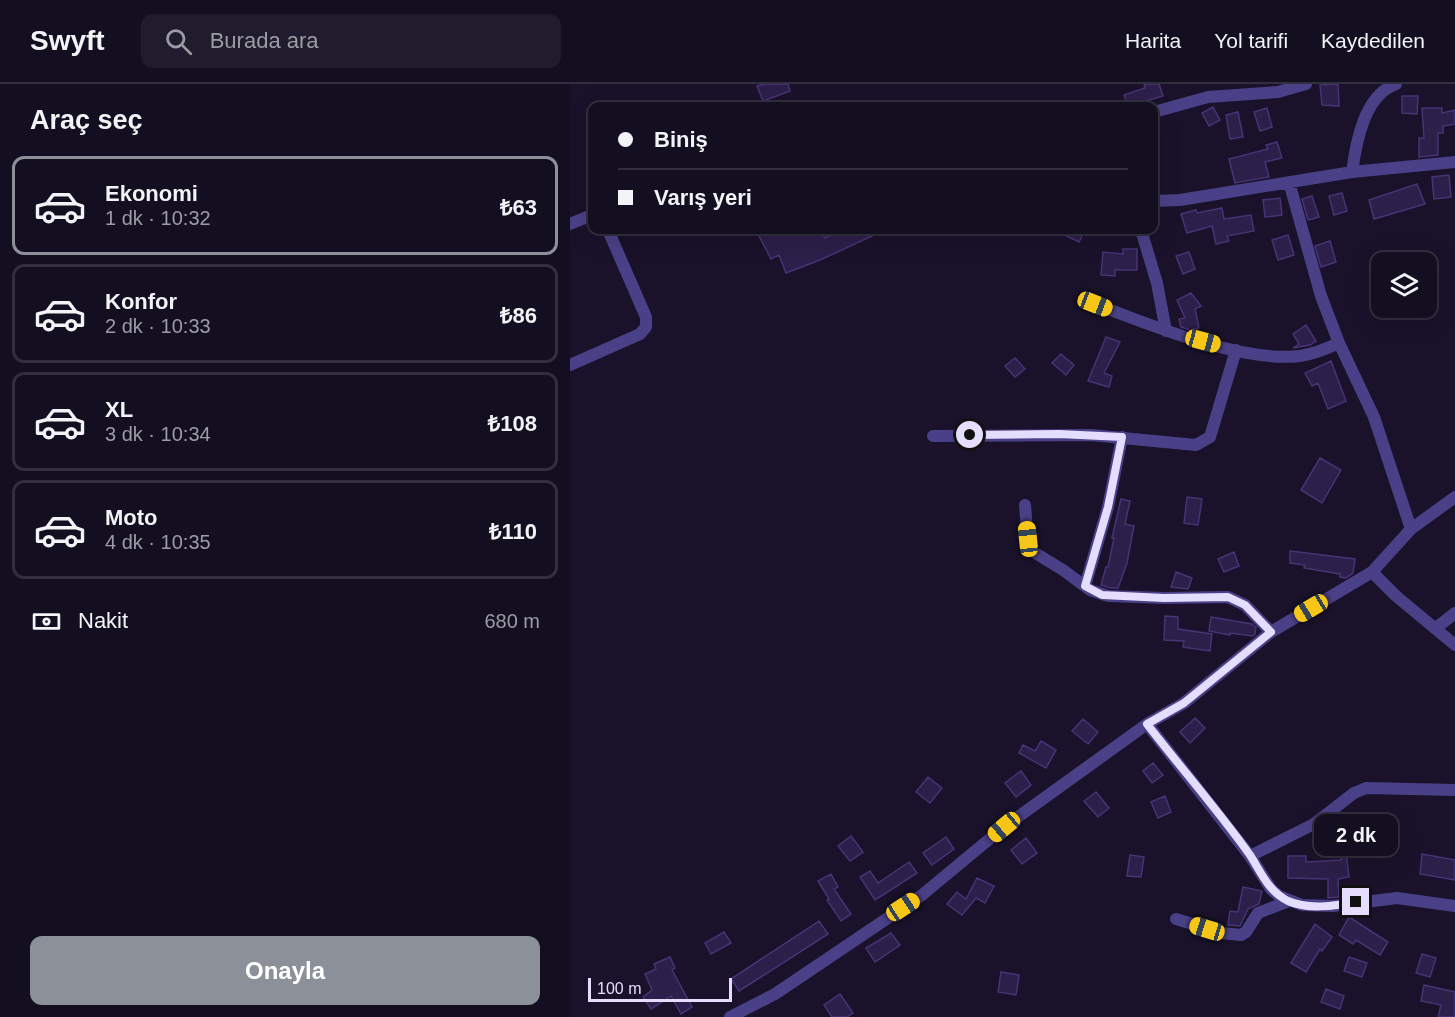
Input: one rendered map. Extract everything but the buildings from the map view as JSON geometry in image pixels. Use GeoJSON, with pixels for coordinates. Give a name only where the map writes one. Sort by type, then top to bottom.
{"type":"FeatureCollection","features":[{"type":"Feature","properties":{"kind":"street"},"geometry":{"type":"LineString","coordinates":[[1158,111],[1208,97],[1278,92],[1305,84]]}},
{"type":"Feature","properties":{"kind":"street"},"geometry":{"type":"LineString","coordinates":[[1372,84],[1391,86]]}},
{"type":"Feature","properties":{"kind":"street"},"geometry":{"type":"LineString","coordinates":[[1352,172],[1362,125],[1374,104],[1391,86]]}},
{"type":"Feature","properties":{"kind":"street"},"geometry":{"type":"LineString","coordinates":[[1158,201],[1180,201],[1352,172],[1455,162]]}},
{"type":"Feature","properties":{"kind":"street"},"geometry":{"type":"LineString","coordinates":[[1289,182],[1321,296],[1339,343],[1374,417],[1411,529]]}},
{"type":"Feature","properties":{"kind":"street"},"geometry":{"type":"LineString","coordinates":[[570,224],[588,217]]}},
{"type":"Feature","properties":{"kind":"street"},"geometry":{"type":"LineString","coordinates":[[570,365],[640,334],[646,327],[646,316],[610,234]]}},
{"type":"Feature","properties":{"kind":"street"},"geometry":{"type":"LineString","coordinates":[[1142,234],[1157,283],[1166,331]]}},
{"type":"Feature","properties":{"kind":"street"},"geometry":{"type":"LineString","coordinates":[[1095,304],[1166,331],[1236,350],[1270,356],[1298,357],[1320,352],[1339,343]]}},
{"type":"Feature","properties":{"kind":"street"},"geometry":{"type":"LineString","coordinates":[[933,436],[1059,434],[1122,437],[1190,445],[1210,437],[1236,350]]}},
{"type":"Feature","properties":{"kind":"street"},"geometry":{"type":"LineString","coordinates":[[1085,586],[1108,507],[1122,437]]}},
{"type":"Feature","properties":{"kind":"street"},"geometry":{"type":"LineString","coordinates":[[730,1017],[775,994],[922,895],[1004,827],[1147,724],[1184,703],[1271,632],[1372,572],[1411,529],[1455,497]]}},
{"type":"Feature","properties":{"kind":"street"},"geometry":{"type":"LineString","coordinates":[[1025,505],[1028,543],[1032,551],[1102,595],[1164,598],[1228,597],[1245,605],[1271,632]]}},
{"type":"Feature","properties":{"kind":"street"},"geometry":{"type":"LineString","coordinates":[[1372,572],[1396,596],[1455,645]]}},
{"type":"Feature","properties":{"kind":"street"},"geometry":{"type":"LineString","coordinates":[[1436,628],[1455,613]]}},
{"type":"Feature","properties":{"kind":"street"},"geometry":{"type":"LineString","coordinates":[[1147,724],[1250,856],[1271,889],[1289,901],[1302,905],[1333,906],[1397,898],[1455,906]]}},
{"type":"Feature","properties":{"kind":"street"},"geometry":{"type":"LineString","coordinates":[[1250,856],[1314,824],[1354,793],[1366,788],[1455,790]]}},
{"type":"Feature","properties":{"kind":"street"},"geometry":{"type":"LineString","coordinates":[[1176,919],[1222,933],[1241,935],[1246,932],[1258,913],[1289,901]]}},
{"type":"Feature","properties":{"kind":"route"},"geometry":{"type":"LineString","coordinates":[[970,435],[1059,434],[1122,437],[1108,507],[1085,586],[1102,595],[1234,598],[1245,605],[1271,632],[1184,703],[1147,724],[1250,856],[1271,889],[1289,901],[1302,905],[1333,906],[1356,902]]}}]}
